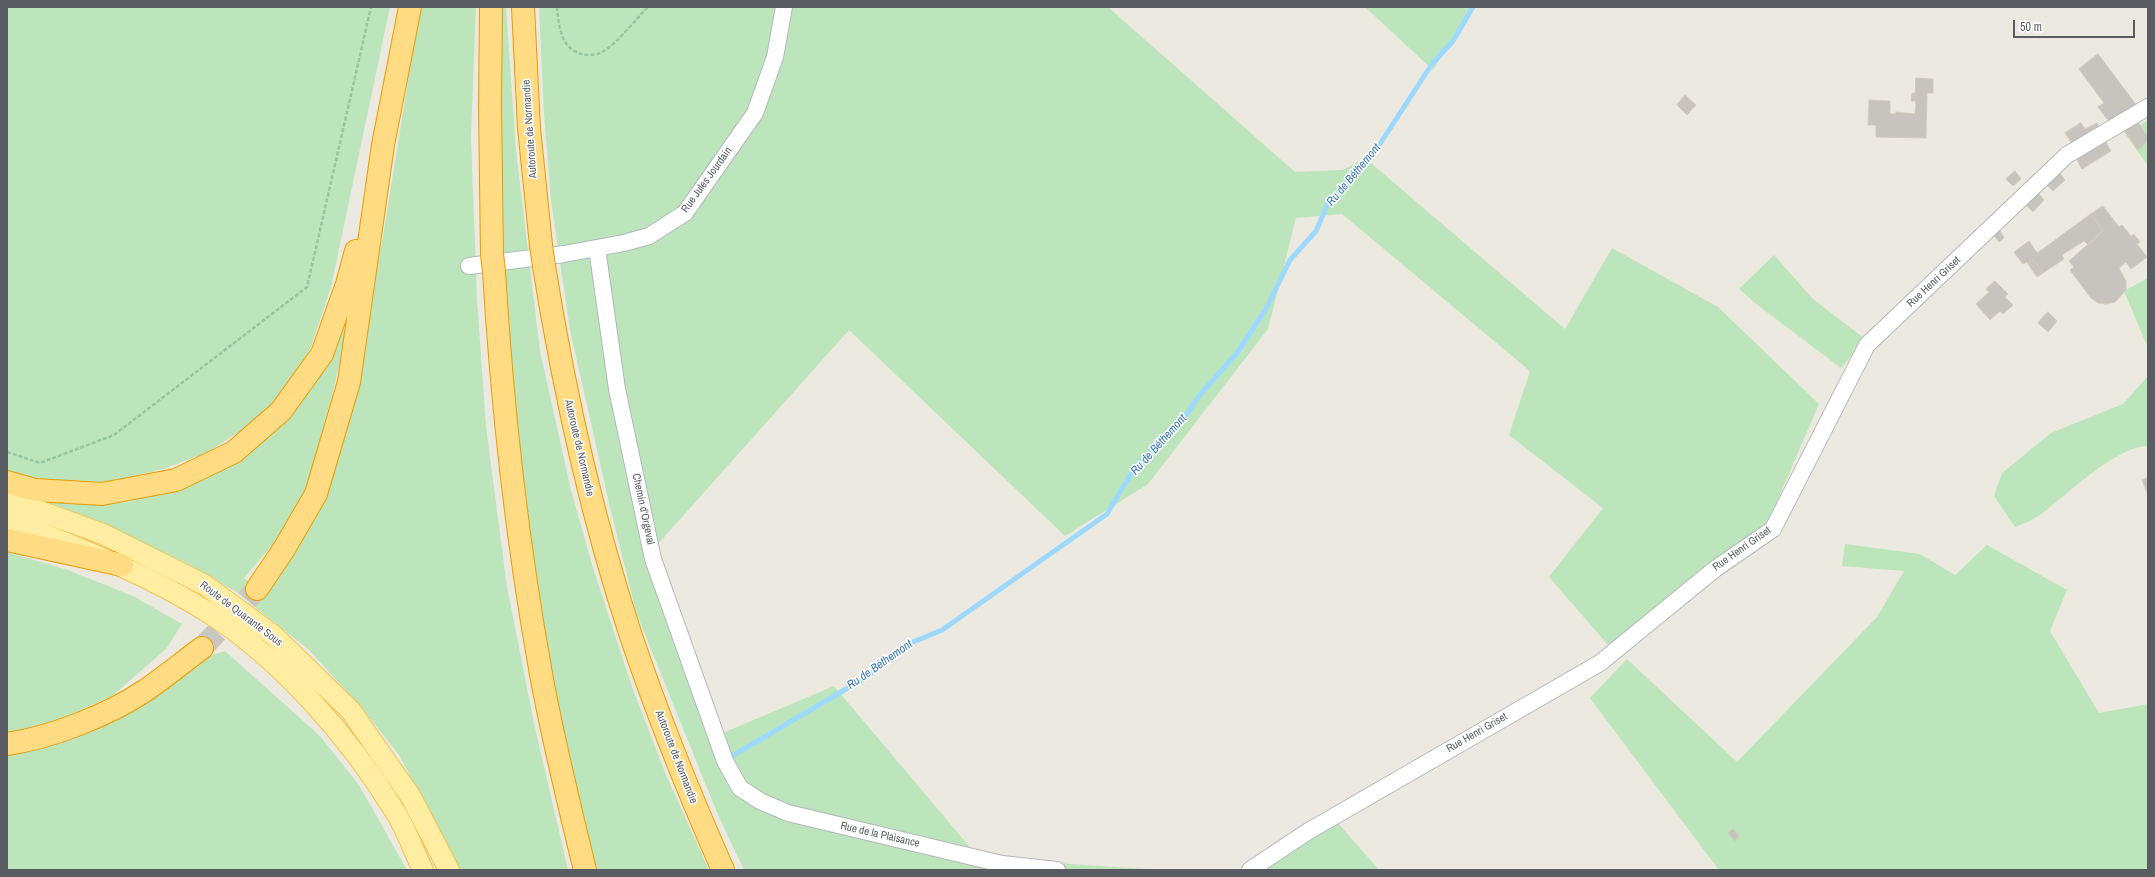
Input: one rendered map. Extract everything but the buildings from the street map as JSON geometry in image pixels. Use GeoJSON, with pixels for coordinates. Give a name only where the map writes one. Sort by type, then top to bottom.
{"type":"FeatureCollection","features":[{"type":"Feature","properties":{"kind":"highway"},"geometry":{"type":"LineString","coordinates":[[257,589],[284,549],[316,494],[349,382],[383,145],[410,7]]}},
{"type":"Feature","properties":{"kind":"highway"},"geometry":{"type":"LineString","coordinates":[[491,7],[490,105],[493,263],[508,455],[521,551],[541,674],[565,790],[585,870]]}},
{"type":"Feature","properties":{"kind":"highway","name":"Autoroute de Normandie"},"geometry":{"type":"LineString","coordinates":[[523,7],[529,128],[543,256],[557,346],[573,426],[614,582],[632,637],[688,788],[723,870]]}},
{"type":"Feature","properties":{"kind":"highway"},"geometry":{"type":"LineString","coordinates":[[7,482],[35,490],[102,494],[176,480],[234,452],[281,412],[322,354],[347,284],[383,145]]}},
{"type":"Feature","properties":{"kind":"highway"},"geometry":{"type":"LineString","coordinates":[[7,540],[122,565]]}},
{"type":"Feature","properties":{"kind":"highway"},"geometry":{"type":"LineString","coordinates":[[7,744],[29,741],[91,719],[145,691],[202,648]]}},
{"type":"Feature","properties":{"kind":"main road","name":"Route de Quarante Sous"},"geometry":{"type":"LineString","coordinates":[[7,499],[103,534],[205,585],[273,634],[351,711],[411,797],[449,870]]}},
{"type":"Feature","properties":{"kind":"main road","name":"Route de Quarante Sous"},"geometry":{"type":"LineString","coordinates":[[7,519],[122,565],[210,613],[264,655],[335,725],[395,811],[423,870]]}},
{"type":"Feature","properties":{"kind":"street","name":"Rue Jules Jourdain"},"geometry":{"type":"LineString","coordinates":[[469,266],[597,248],[649,236],[685,213],[755,113],[775,57],[784,7]]}},
{"type":"Feature","properties":{"kind":"street","name":"Rue Henri Griset"},"geometry":{"type":"LineString","coordinates":[[1250,870],[1307,832],[1600,663],[1715,569],[1773,529],[1867,345],[2068,155],[2148,108]]}},
{"type":"Feature","properties":{"kind":"street","name":"Chemin d'Orgeval"},"geometry":{"type":"LineString","coordinates":[[597,248],[617,389],[653,558],[724,761]]}},
{"type":"Feature","properties":{"kind":"street","name":"Rue de la Plaisance"},"geometry":{"type":"LineString","coordinates":[[724,761],[740,788],[760,801],[788,813],[1002,864],[1057,870]]}},
{"type":"Feature","properties":{"kind":"path"},"geometry":{"type":"LineString","coordinates":[[7,452],[40,463],[114,435],[307,287],[371,7]]}},
{"type":"Feature","properties":{"kind":"path"},"geometry":{"type":"LineString","coordinates":[[557,7],[564,40],[574,51],[588,56],[606,50],[648,7]]}},
{"type":"Feature","properties":{"kind":"green space"},"geometry":{"type":"Polygon","coordinates":[[[7,7],[390,7],[331,287],[311,347],[293,381],[272,407],[237,433],[206,453],[163,469],[99,484],[18,479],[7,475],[7,7]]]}},
{"type":"Feature","properties":{"kind":"green space"},"geometry":{"type":"Polygon","coordinates":[[[420,7],[476,7],[471,137],[477,299],[486,427],[507,587],[534,723],[568,870],[459,870],[399,755],[360,706],[309,650],[235,591],[188,564],[119,531],[41,501],[99,505],[129,502],[195,482],[304,398],[319,378],[341,330],[348,328],[332,396],[304,494],[273,544],[244,578],[262,592],[290,550],[360,357],[383,236],[420,7]]]}},
{"type":"Feature","properties":{"kind":"green space"},"geometry":{"type":"Polygon","coordinates":[[[502,7],[506,7],[516,151],[540,351],[571,490],[593,568],[631,684],[666,775],[709,870],[594,870],[552,680],[535,569],[510,368],[500,210],[502,7]]]}},
{"type":"Feature","properties":{"kind":"green space"},"geometry":{"type":"Polygon","coordinates":[[[539,7],[1108,7],[1295,172],[1343,170],[1365,158],[1565,329],[1612,248],[1718,307],[1819,404],[1759,543],[1609,646],[1549,577],[1603,508],[1509,435],[1530,371],[1342,214],[1296,218],[1268,329],[1148,484],[1065,536],[849,330],[657,545],[718,735],[834,686],[979,858],[1162,870],[744,870],[718,815],[636,612],[609,503],[570,330],[551,200],[544,114],[539,7]]]}},
{"type":"Feature","properties":{"kind":"green space"},"geometry":{"type":"Polygon","coordinates":[[[1365,7],[1472,7],[1433,70],[1365,7]]]}},
{"type":"Feature","properties":{"kind":"green space"},"geometry":{"type":"Polygon","coordinates":[[[2148,121],[2148,166],[2124,132],[2148,121]]]}},
{"type":"Feature","properties":{"kind":"green space"},"geometry":{"type":"Polygon","coordinates":[[[1774,255],[1813,299],[1865,339],[1841,368],[1760,307],[1739,289],[1774,255]]]}},
{"type":"Feature","properties":{"kind":"green space"},"geometry":{"type":"Polygon","coordinates":[[[2148,278],[2148,348],[2124,291],[2148,278]]]}},
{"type":"Feature","properties":{"kind":"green space"},"geometry":{"type":"Polygon","coordinates":[[[2148,376],[2148,446],[2135,448],[2121,454],[2092,473],[2040,515],[2015,527],[1994,496],[2002,473],[2051,433],[2123,404],[2148,376]]]}},
{"type":"Feature","properties":{"kind":"green space"},"geometry":{"type":"Polygon","coordinates":[[[1845,544],[1920,554],[1955,575],[1987,545],[2067,590],[2050,631],[2099,713],[2148,704],[2148,870],[1719,870],[1590,698],[1627,659],[1737,762],[1877,617],[1904,571],[1842,566],[1845,544]]]}},
{"type":"Feature","properties":{"kind":"green space"},"geometry":{"type":"Polygon","coordinates":[[[7,552],[68,570],[135,597],[182,624],[166,649],[112,696],[43,727],[7,733],[7,552]]]}},
{"type":"Feature","properties":{"kind":"green space"},"geometry":{"type":"Polygon","coordinates":[[[225,651],[320,736],[359,785],[407,870],[7,870],[7,755],[205,657],[225,651]]]}},
{"type":"Feature","properties":{"kind":"green space"},"geometry":{"type":"Polygon","coordinates":[[[1331,815],[1379,870],[1241,870],[1331,815]]]}},
{"type":"Feature","properties":{"kind":"waterway","name":"Ru de Béthemont"},"geometry":{"type":"LineString","coordinates":[[727,759],[865,678],[913,642],[942,630],[1107,514],[1135,467],[1183,420],[1198,397],[1237,353],[1266,309],[1290,260],[1316,231],[1329,201],[1362,168],[1376,150],[1432,64],[1453,41],[1473,7]]}},
{"type":"Feature","properties":{"kind":"tunnel"},"geometry":{"type":"LineString","coordinates":[[202,648],[257,589]]}}]}
